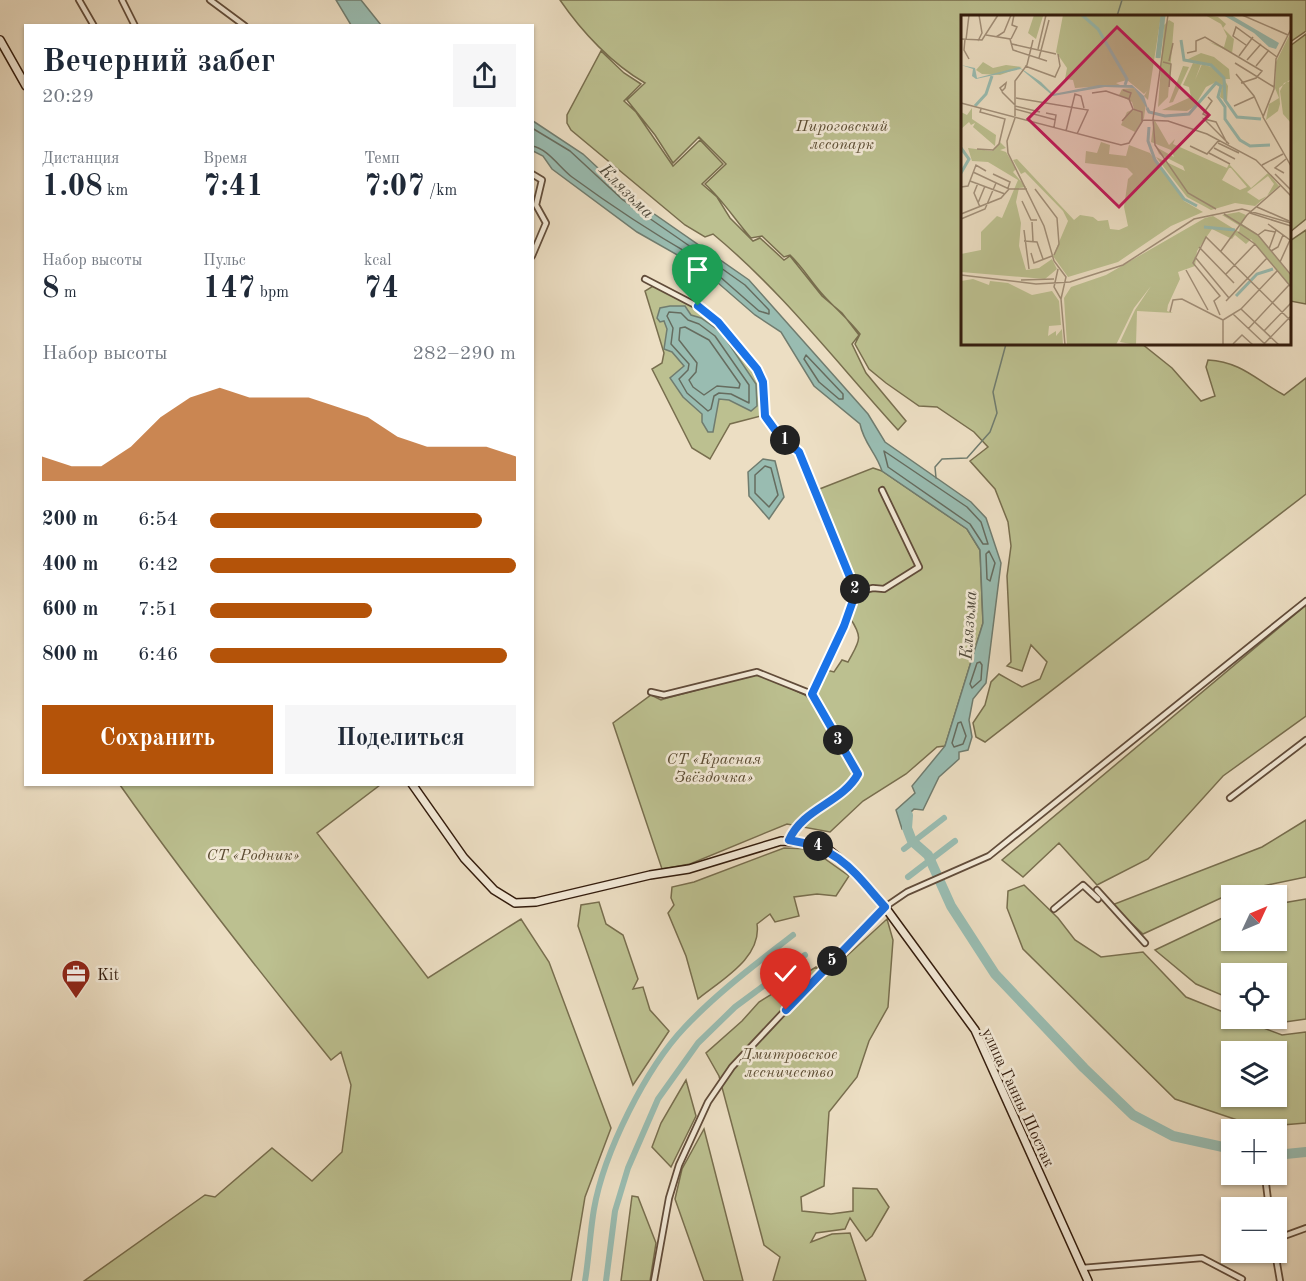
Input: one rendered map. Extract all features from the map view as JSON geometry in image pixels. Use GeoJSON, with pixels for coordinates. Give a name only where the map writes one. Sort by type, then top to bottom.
{"type":"FeatureCollection","features":[{"type":"Feature","properties":{"kind":"main road"},"geometry":{"type":"LineString","coordinates":[[0,40],[24,82]]}},
{"type":"Feature","properties":{"kind":"main road"},"geometry":{"type":"LineString","coordinates":[[413,786],[464,858],[494,890],[515,903],[536,902],[650,875],[688,869],[789,840]]}},
{"type":"Feature","properties":{"kind":"main road","name":"улица Ганны Шостак"},"geometry":{"type":"LineString","coordinates":[[789,840],[828,849],[845,863],[885,907],[975,1030],[1088,1281]]}},
{"type":"Feature","properties":{"kind":"street"},"geometry":{"type":"LineString","coordinates":[[79,0],[93,24]]}},
{"type":"Feature","properties":{"kind":"street"},"geometry":{"type":"LineString","coordinates":[[122,0],[134,24]]}},
{"type":"Feature","properties":{"kind":"street"},"geometry":{"type":"LineString","coordinates":[[210,0],[242,24]]}},
{"type":"Feature","properties":{"kind":"street"},"geometry":{"type":"LineString","coordinates":[[534,175],[542,180],[536,205],[546,223],[534,251]]}},
{"type":"Feature","properties":{"kind":"street"},"geometry":{"type":"LineString","coordinates":[[645,279],[698,306],[718,322],[757,369],[763,382],[765,416],[778,434],[799,452],[856,592],[844,626],[812,694]]}},
{"type":"Feature","properties":{"kind":"street"},"geometry":{"type":"LineString","coordinates":[[856,592],[873,588],[884,589],[919,567],[882,490]]}},
{"type":"Feature","properties":{"kind":"street"},"geometry":{"type":"LineString","coordinates":[[654,1281],[676,1176],[708,1102],[732,1067],[885,907],[921,885],[990,856],[1306,601]]}},
{"type":"Feature","properties":{"kind":"street"},"geometry":{"type":"LineString","coordinates":[[651,692],[664,695],[757,672],[812,694],[858,774],[851,786],[800,822],[789,840]]}},
{"type":"Feature","properties":{"kind":"street"},"geometry":{"type":"LineString","coordinates":[[1230,798],[1306,740]]}},
{"type":"Feature","properties":{"kind":"street"},"geometry":{"type":"LineString","coordinates":[[1054,909],[1083,885],[1098,899]]}},
{"type":"Feature","properties":{"kind":"street"},"geometry":{"type":"LineString","coordinates":[[1097,890],[1145,943]]}},
{"type":"Feature","properties":{"kind":"street"},"geometry":{"type":"LineString","coordinates":[[1287,1235],[1306,1228]]}},
{"type":"Feature","properties":{"kind":"street"},"geometry":{"type":"LineString","coordinates":[[1082,1268],[1202,1258],[1243,1280]]}},
{"type":"Feature","properties":{"kind":"street"},"geometry":{"type":"LineString","coordinates":[[1277,1263],[1280,1281]]}},
{"type":"Feature","properties":{"kind":"green space","name":"Пироговский лесопарк"},"geometry":{"type":"Polygon","coordinates":[[[560,0],[1306,0],[1306,31],[1291,41],[1291,15],[961,15],[961,345],[1143,345],[1172,368],[1201,401],[1215,396],[1206,367],[1208,360],[1220,361],[1240,368],[1284,395],[1306,378],[1306,494],[985,742],[976,737],[973,723],[985,705],[991,682],[999,674],[1022,687],[1040,679],[1047,662],[1031,645],[1022,671],[1007,666],[1011,662],[1007,576],[1011,546],[1008,522],[995,489],[970,461],[988,447],[974,432],[937,407],[919,406],[869,369],[855,344],[860,334],[819,291],[795,260],[790,255],[784,257],[762,236],[751,238],[705,184],[726,164],[699,137],[673,163],[655,135],[627,100],[645,83],[621,67],[578,24],[560,0]]]}},
{"type":"Feature","properties":{"kind":"green space"},"geometry":{"type":"Polygon","coordinates":[[[1306,34],[1306,219],[1291,231],[1291,45],[1306,34]]]}},
{"type":"Feature","properties":{"kind":"green space"},"geometry":{"type":"Polygon","coordinates":[[[601,51],[624,73],[641,84],[624,101],[636,112],[673,166],[700,140],[723,164],[702,184],[717,197],[730,218],[753,241],[760,238],[784,260],[790,256],[822,296],[842,313],[859,335],[852,344],[866,373],[906,421],[898,430],[786,303],[738,256],[713,234],[705,237],[685,225],[571,130],[567,123],[567,115],[601,51]]]}},
{"type":"Feature","properties":{"kind":"green space"},"geometry":{"type":"Polygon","coordinates":[[[1306,230],[1306,304],[1291,301],[1291,240],[1306,230]]]}},
{"type":"Feature","properties":{"kind":"green space"},"geometry":{"type":"Polygon","coordinates":[[[653,286],[685,301],[712,319],[756,372],[763,393],[761,416],[730,424],[710,459],[692,448],[652,369],[662,363],[664,353],[645,291],[653,286]]]}},
{"type":"Feature","properties":{"kind":"green space","name":"СТ «Красная Звёздочка»"},"geometry":{"type":"Polygon","coordinates":[[[873,468],[882,471],[967,529],[980,550],[983,623],[945,746],[937,747],[906,774],[863,801],[830,832],[787,824],[690,864],[662,869],[613,723],[651,695],[661,700],[759,674],[805,695],[816,705],[822,703],[817,694],[826,670],[834,672],[842,660],[848,662],[857,644],[857,631],[850,618],[860,592],[817,490],[873,468]]]}},
{"type":"Feature","properties":{"kind":"green space"},"geometry":{"type":"Polygon","coordinates":[[[1306,605],[1306,716],[1223,776],[1148,859],[1097,885],[1059,843],[1023,877],[1002,860],[1306,605]]]}},
{"type":"Feature","properties":{"kind":"green space","name":"СТ «Родник»"},"geometry":{"type":"Polygon","coordinates":[[[121,786],[379,786],[317,833],[428,978],[521,919],[549,962],[611,1128],[585,1197],[571,1281],[84,1281],[205,1195],[215,1197],[272,1148],[312,1181],[342,1152],[351,1085],[341,1052],[331,1060],[171,855],[121,786]]]}},
{"type":"Feature","properties":{"kind":"green space"},"geometry":{"type":"Polygon","coordinates":[[[1306,820],[1306,877],[1268,885],[1221,885],[1221,898],[1143,934],[1112,905],[1262,847],[1306,820]]]}},
{"type":"Feature","properties":{"kind":"green space"},"geometry":{"type":"Polygon","coordinates":[[[784,848],[811,849],[849,876],[836,896],[817,894],[794,897],[799,916],[775,922],[770,914],[757,924],[757,936],[747,958],[698,999],[686,956],[668,913],[674,905],[671,898],[672,887],[694,882],[784,848]]]}},
{"type":"Feature","properties":{"kind":"green space"},"geometry":{"type":"Polygon","coordinates":[[[1024,885],[1058,918],[1075,940],[1101,957],[1143,952],[1186,997],[1221,1011],[1221,1029],[1266,1029],[1282,1035],[1306,1032],[1306,1123],[1287,1125],[1287,1119],[1234,1119],[1175,1099],[1023,949],[1007,908],[1008,891],[1024,885]]]}},
{"type":"Feature","properties":{"kind":"green space"},"geometry":{"type":"Polygon","coordinates":[[[1306,899],[1306,1019],[1287,1022],[1287,963],[1221,963],[1221,995],[1196,984],[1155,950],[1221,919],[1221,951],[1287,951],[1287,902],[1306,899]]]}},
{"type":"Feature","properties":{"kind":"green space"},"geometry":{"type":"Polygon","coordinates":[[[599,902],[606,924],[623,935],[638,979],[633,989],[643,987],[650,1010],[669,1031],[633,1085],[578,926],[581,905],[599,902]]]}},
{"type":"Feature","properties":{"kind":"green space","name":"Дмитровское лесничество"},"geometry":{"type":"Polygon","coordinates":[[[887,919],[893,940],[888,1007],[869,1041],[857,1077],[829,1112],[824,1186],[801,1197],[802,1211],[831,1214],[853,1211],[853,1188],[877,1189],[889,1207],[872,1236],[866,1241],[850,1218],[845,1229],[816,1233],[811,1242],[832,1234],[850,1233],[866,1281],[773,1281],[780,1257],[764,1245],[719,1076],[706,1053],[742,1021],[759,1002],[816,967],[825,976],[887,919]]]}},
{"type":"Feature","properties":{"kind":"green space"},"geometry":{"type":"Polygon","coordinates":[[[686,1080],[696,1116],[671,1167],[652,1147],[661,1123],[686,1080]]]}},
{"type":"Feature","properties":{"kind":"green space"},"geometry":{"type":"Polygon","coordinates":[[[704,1129],[743,1281],[704,1281],[675,1199],[682,1169],[704,1129]]]}},
{"type":"Feature","properties":{"kind":"green space"},"geometry":{"type":"Polygon","coordinates":[[[632,1196],[638,1197],[656,1243],[650,1281],[621,1281],[632,1196]]]}},
{"type":"Feature","properties":{"kind":"water"},"geometry":{"type":"Polygon","coordinates":[[[336,0],[361,0],[380,24],[350,24],[336,0]]]}},
{"type":"Feature","properties":{"kind":"water"},"geometry":{"type":"Polygon","coordinates":[[[534,122],[583,154],[627,195],[749,280],[868,414],[885,442],[971,502],[986,518],[1001,563],[986,683],[973,699],[969,720],[972,737],[968,750],[959,752],[959,759],[939,777],[923,810],[914,809],[910,813],[910,828],[902,829],[896,810],[915,793],[912,786],[945,746],[983,623],[980,550],[967,529],[882,471],[864,437],[860,424],[814,386],[781,332],[755,315],[702,269],[637,232],[552,169],[543,156],[534,152],[534,122]]]}},
{"type":"Feature","properties":{"kind":"water"},"geometry":{"type":"Polygon","coordinates":[[[685,306],[691,315],[701,318],[721,332],[756,384],[757,406],[751,411],[729,400],[719,399],[713,432],[708,432],[702,422],[702,414],[683,397],[670,378],[684,366],[672,352],[664,349],[667,329],[664,321],[660,322],[657,318],[660,308],[685,306]]]}},
{"type":"Feature","properties":{"kind":"water"},"geometry":{"type":"Polygon","coordinates":[[[763,459],[775,461],[784,497],[769,519],[749,496],[748,472],[763,459]]]}},
{"type":"Feature","properties":{"kind":"waterway"},"geometry":{"type":"LineString","coordinates":[[1117,15],[1122,0]]}},
{"type":"Feature","properties":{"kind":"waterway"},"geometry":{"type":"LineString","coordinates":[[936,478],[935,467],[942,459],[967,458],[990,432],[997,413],[993,392],[1006,345]]}},
{"type":"Feature","properties":{"kind":"waterway","name":"Клязьма"},"geometry":{"type":"LineString","coordinates":[[908,815],[907,828],[912,841],[928,855],[951,906],[995,974],[1084,1068],[1133,1115],[1173,1136],[1221,1147]]}},
{"type":"Feature","properties":{"kind":"waterway"},"geometry":{"type":"LineString","coordinates":[[904,849],[944,818]]}},
{"type":"Feature","properties":{"kind":"waterway","name":"Клязьма"},"geometry":{"type":"LineString","coordinates":[[908,877],[955,841]]}},
{"type":"Feature","properties":{"kind":"waterway"},"geometry":{"type":"LineString","coordinates":[[585,1281],[599,1186],[617,1137],[642,1088],[670,1044],[685,1027],[711,1002],[793,935]]}},
{"type":"Feature","properties":{"kind":"waterway"},"geometry":{"type":"LineString","coordinates":[[606,1281],[615,1211],[628,1168],[658,1099],[698,1043],[735,1007],[805,955]]}},
{"type":"Feature","properties":{"kind":"waterway","name":"Клязьма"},"geometry":{"type":"LineString","coordinates":[[1287,1154],[1306,1152]]}},
{"type":"Feature","properties":{"kind":"place","name":"Kit"},"geometry":{"type":"Point","coordinates":[76,1000]}},
{"type":"Feature","properties":{"kind":"route"},"geometry":{"type":"LineString","coordinates":[[698,306],[718,322],[757,369],[763,382],[765,416],[778,434],[799,452],[856,592],[844,626],[812,694],[858,774],[851,786],[844,792],[820,806],[800,822],[794,828],[789,840],[828,849],[845,863],[885,907],[786,1010]]}}]}
